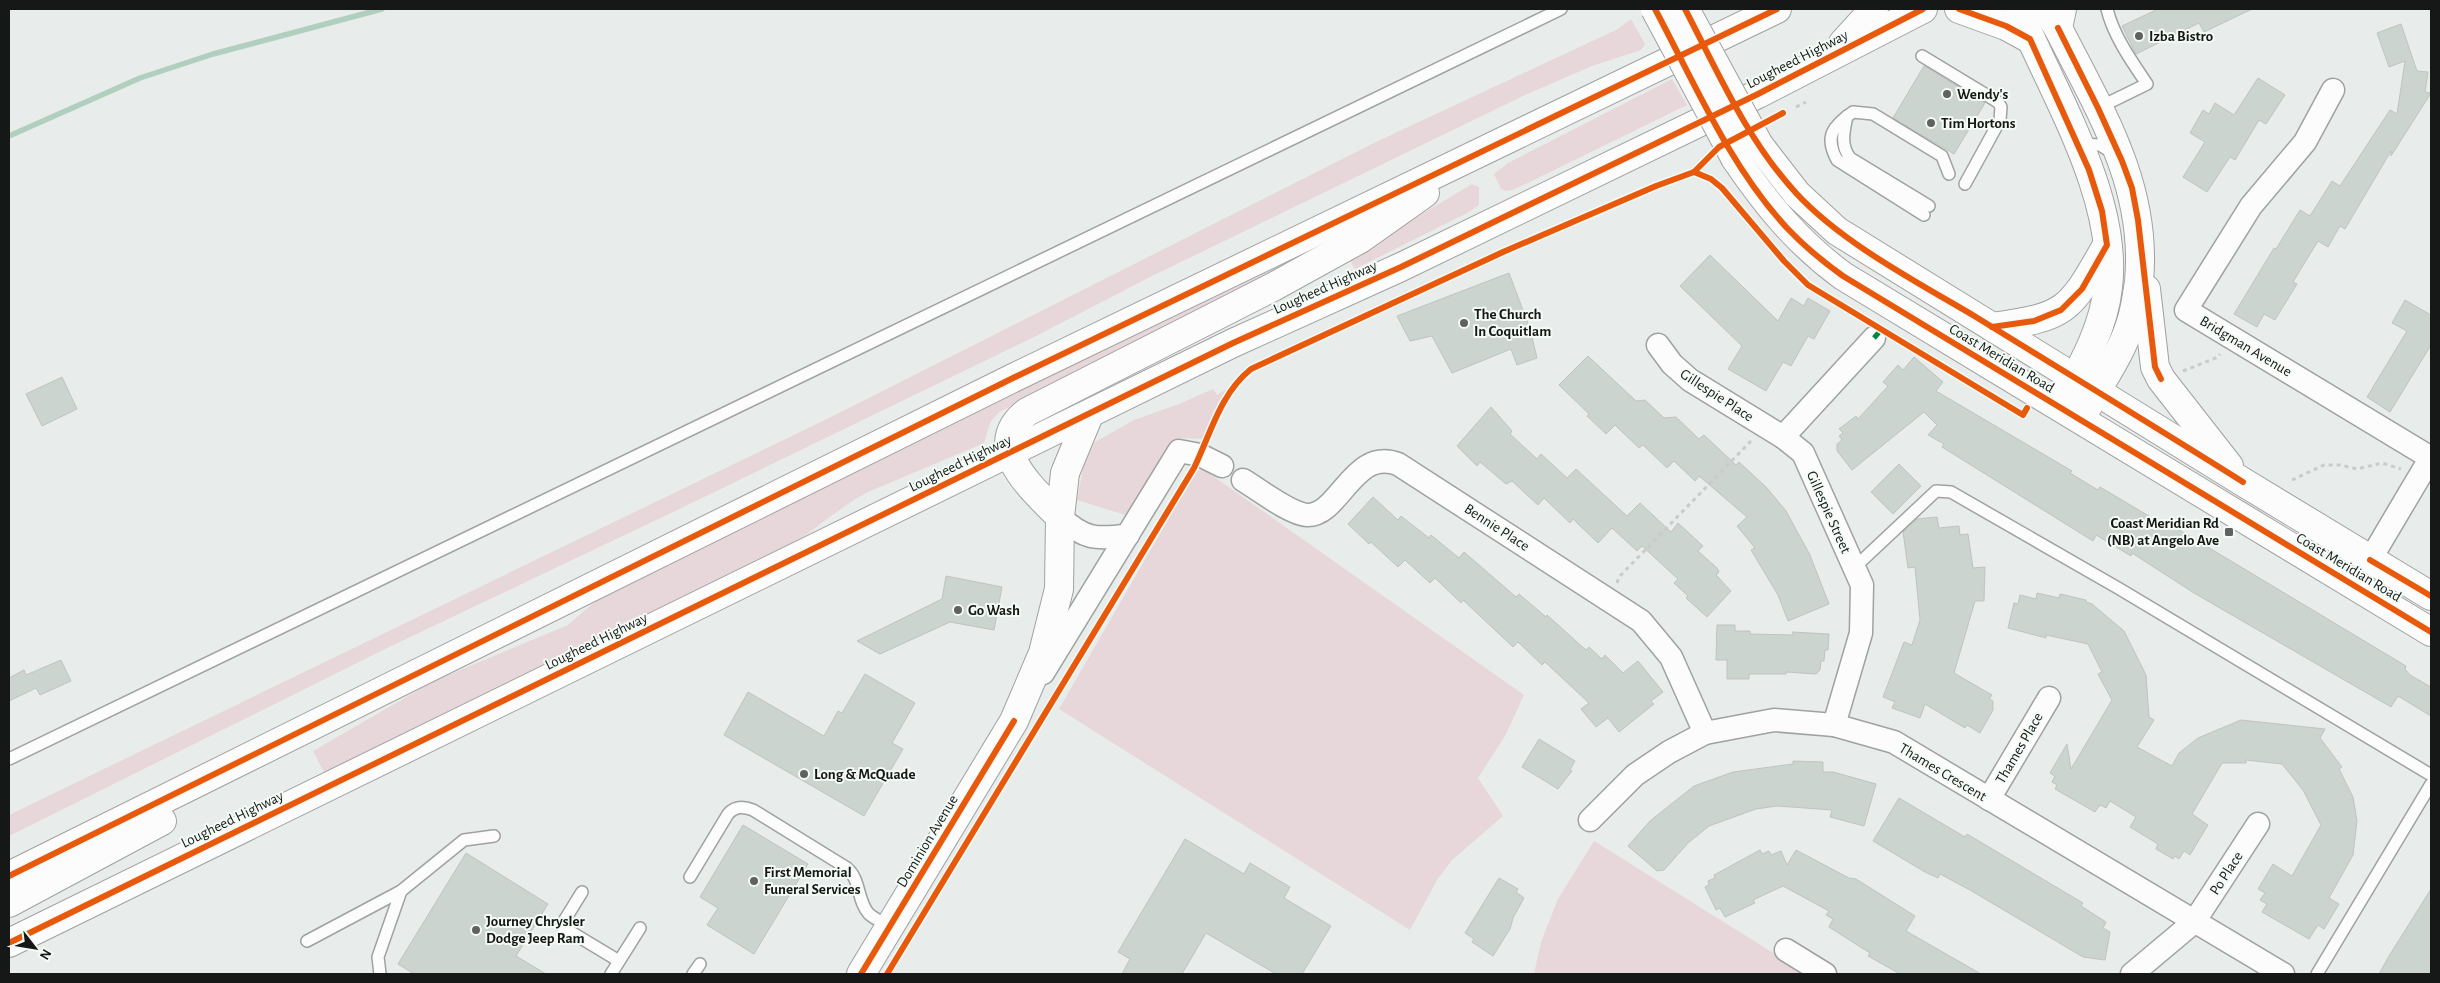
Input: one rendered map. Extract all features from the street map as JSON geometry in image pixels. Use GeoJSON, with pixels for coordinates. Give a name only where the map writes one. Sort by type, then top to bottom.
{"type":"FeatureCollection","features":[{"type":"Feature","properties":{"kind":"main road","name":"Coast Meridian Road"},"geometry":{"type":"LineString","coordinates":[[1655,9],[1735,158],[1758,192],[1785,226],[1826,264],[2069,414],[2431,632]]}},
{"type":"Feature","properties":{"kind":"main road","name":"Coast Meridian Road"},"geometry":{"type":"LineString","coordinates":[[1685,9],[1759,146],[1792,188],[1837,231],[2431,596]]}},
{"type":"Feature","properties":{"kind":"main road"},"geometry":{"type":"LineString","coordinates":[[9,876],[1004,382],[1777,9]]}},
{"type":"Feature","properties":{"kind":"main road"},"geometry":{"type":"LineString","coordinates":[[1828,58],[1874,9]]}},
{"type":"Feature","properties":{"kind":"main road","name":"Lougheed Highway"},"geometry":{"type":"LineString","coordinates":[[9,943],[1233,343],[1401,267],[1828,58],[1923,9]]}},
{"type":"Feature","properties":{"kind":"main road"},"geometry":{"type":"LineString","coordinates":[[1959,9],[2000,24],[2030,39]]}},
{"type":"Feature","properties":{"kind":"main road"},"geometry":{"type":"LineString","coordinates":[[2018,9],[2078,144],[2098,196],[2107,245],[2109,275],[2106,299],[2093,341],[2086,384]]}},
{"type":"Feature","properties":{"kind":"main road"},"geometry":{"type":"LineString","coordinates":[[2055,15],[2122,161],[2132,188],[2155,367],[2162,379],[2243,482]]}},
{"type":"Feature","properties":{"kind":"main road"},"geometry":{"type":"LineString","coordinates":[[1060,518],[1028,484],[1009,453],[1009,433],[1017,420],[1027,412],[1273,287],[1360,239],[1498,143]]}},
{"type":"Feature","properties":{"kind":"main road"},"geometry":{"type":"LineString","coordinates":[[1992,327],[2034,321],[2061,310],[2082,289],[2107,245]]}},
{"type":"Feature","properties":{"kind":"main road"},"geometry":{"type":"LineString","coordinates":[[2069,414],[2086,384],[2118,352],[2131,323],[2141,253]]}},
{"type":"Feature","properties":{"kind":"main road","name":"Dominion Avenue"},"geometry":{"type":"LineString","coordinates":[[861,974],[1014,721],[1043,653],[1059,589],[1060,518],[1065,473],[1089,415]]}},
{"type":"Feature","properties":{"kind":"main road"},"geometry":{"type":"LineString","coordinates":[[9,903],[174,814],[207,794],[273,746]]}},
{"type":"Feature","properties":{"kind":"street","name":"Bridgman Avenue"},"geometry":{"type":"LineString","coordinates":[[2333,90],[2305,142],[2251,206],[2186,310],[2431,458]]}},
{"type":"Feature","properties":{"kind":"street"},"geometry":{"type":"LineString","coordinates":[[1774,432],[1874,338]]}},
{"type":"Feature","properties":{"kind":"street","name":"Gillespie Place"},"geometry":{"type":"LineString","coordinates":[[1658,345],[1672,364],[1690,380],[1774,432]]}},
{"type":"Feature","properties":{"kind":"street","name":"Gillespie Street"},"geometry":{"type":"LineString","coordinates":[[1774,432],[1803,453],[1862,585],[1861,633],[1834,725]]}},
{"type":"Feature","properties":{"kind":"street","name":"Dominion Avenue"},"geometry":{"type":"LineString","coordinates":[[1014,721],[1180,451],[1200,455],[1222,466]]}},
{"type":"Feature","properties":{"kind":"street"},"geometry":{"type":"LineString","coordinates":[[2370,560],[2431,458]]}},
{"type":"Feature","properties":{"kind":"street","name":"Bennie Place"},"geometry":{"type":"LineString","coordinates":[[1243,480],[1296,512],[1307,515],[1324,508],[1364,468],[1378,462],[1390,461],[1406,469],[1641,621],[1670,657],[1704,733]]}},
{"type":"Feature","properties":{"kind":"street"},"geometry":{"type":"LineString","coordinates":[[1060,518],[1075,531],[1089,537],[1105,538],[1128,535]]}},
{"type":"Feature","properties":{"kind":"street","name":"Thames Place"},"geometry":{"type":"LineString","coordinates":[[1989,799],[2049,698]]}},
{"type":"Feature","properties":{"kind":"street","name":"Thames Crescent"},"geometry":{"type":"LineString","coordinates":[[1590,820],[1635,775],[1669,752],[1704,733],[1774,720],[1834,725],[1894,742],[2283,974]]}},
{"type":"Feature","properties":{"kind":"street","name":"Po Place"},"geometry":{"type":"LineString","coordinates":[[2132,974],[2194,922],[2258,824]]}},
{"type":"Feature","properties":{"kind":"street"},"geometry":{"type":"LineString","coordinates":[[1786,950],[1826,974]]}},
{"type":"Feature","properties":{"kind":"lane"},"geometry":{"type":"LineString","coordinates":[[9,759],[1561,9]]}},
{"type":"Feature","properties":{"kind":"lane"},"geometry":{"type":"LineString","coordinates":[[2098,108],[2146,84],[2132,62],[2110,19],[2107,9]]}},
{"type":"Feature","properties":{"kind":"lane"},"geometry":{"type":"LineString","coordinates":[[1922,56],[1998,102],[2001,107],[2000,120],[1965,184]]}},
{"type":"Feature","properties":{"kind":"lane"},"geometry":{"type":"LineString","coordinates":[[1927,210],[1850,158],[1844,144],[1843,134],[1847,116],[1859,111],[1873,114],[1942,156],[1949,174]]}},
{"type":"Feature","properties":{"kind":"lane"},"geometry":{"type":"LineString","coordinates":[[2078,144],[2100,146],[2122,161]]}},
{"type":"Feature","properties":{"kind":"lane"},"geometry":{"type":"LineString","coordinates":[[1854,568],[1936,492],[1951,492],[2118,588],[2431,775]]}},
{"type":"Feature","properties":{"kind":"lane"},"geometry":{"type":"LineString","coordinates":[[2317,974],[2431,784]]}},
{"type":"Feature","properties":{"kind":"lane"},"geometry":{"type":"LineString","coordinates":[[690,877],[728,814],[737,808],[744,807],[842,863],[854,875],[866,910],[874,918],[890,927]]}},
{"type":"Feature","properties":{"kind":"lane"},"geometry":{"type":"LineString","coordinates":[[307,941],[401,892],[464,840],[494,836]]}},
{"type":"Feature","properties":{"kind":"lane"},"geometry":{"type":"LineString","coordinates":[[380,974],[378,957],[401,892]]}},
{"type":"Feature","properties":{"kind":"lane"},"geometry":{"type":"LineString","coordinates":[[582,892],[562,926],[619,961]]}},
{"type":"Feature","properties":{"kind":"lane"},"geometry":{"type":"LineString","coordinates":[[611,974],[640,928]]}},
{"type":"Feature","properties":{"kind":"path"},"geometry":{"type":"LineString","coordinates":[[1796,107],[1806,102]]}},
{"type":"Feature","properties":{"kind":"path"},"geometry":{"type":"LineString","coordinates":[[2176,374],[2218,357],[2231,337]]}},
{"type":"Feature","properties":{"kind":"path"},"geometry":{"type":"LineString","coordinates":[[1614,602],[1619,577],[1774,432]]}},
{"type":"Feature","properties":{"kind":"path"},"geometry":{"type":"LineString","coordinates":[[2292,480],[2324,466],[2340,465],[2357,470],[2382,463],[2406,471]]}},
{"type":"Feature","properties":{"kind":"shaded area"},"geometry":{"type":"Polygon","coordinates":[[[1631,19],[1645,44],[1641,50],[1592,66],[1525,95],[1150,277],[1036,336],[385,649],[9,836],[9,815],[833,416],[1376,142],[1616,30],[1631,19]]]}},
{"type":"Feature","properties":{"kind":"shaded area"},"geometry":{"type":"Polygon","coordinates":[[[1672,79],[1687,105],[1513,190],[1506,191],[1501,189],[1494,174],[1508,163],[1672,79]]]}},
{"type":"Feature","properties":{"kind":"shaded area"},"geometry":{"type":"Polygon","coordinates":[[[1472,184],[1479,187],[1479,205],[1467,213],[1355,269],[1350,260],[1355,254],[1472,184]]]}},
{"type":"Feature","properties":{"kind":"shaded area"},"geometry":{"type":"Polygon","coordinates":[[[1327,242],[1287,271],[999,412],[990,423],[984,443],[868,492],[787,548],[325,774],[313,751],[434,681],[568,625],[607,591],[1316,245],[1327,242]]]}},
{"type":"Feature","properties":{"kind":"shaded area"},"geometry":{"type":"Polygon","coordinates":[[[1213,389],[1217,395],[1227,389],[1204,439],[1181,438],[1174,443],[1129,516],[1077,500],[1084,464],[1095,442],[1134,420],[1179,404],[1213,389]]]}},
{"type":"Feature","properties":{"kind":"shaded area"},"geometry":{"type":"Polygon","coordinates":[[[1203,469],[1524,695],[1505,736],[1478,778],[1503,816],[1452,860],[1437,880],[1410,930],[1059,709],[1196,471],[1203,469]]]}},
{"type":"Feature","properties":{"kind":"shaded area"},"geometry":{"type":"Polygon","coordinates":[[[1594,841],[1807,974],[1534,974],[1541,942],[1558,899],[1594,841]]]}},
{"type":"Feature","properties":{"kind":"building"},"geometry":{"type":"Polygon","coordinates":[[[2158,9],[2252,9],[2204,32],[2199,23],[2136,54],[2122,26],[2158,9]]]}},
{"type":"Feature","properties":{"kind":"building"},"geometry":{"type":"Polygon","coordinates":[[[2401,24],[2417,71],[2428,72],[2425,92],[2431,93],[2391,156],[2391,151],[2345,229],[2340,226],[2328,247],[2318,241],[2293,282],[2297,284],[2275,320],[2264,314],[2257,327],[2234,314],[2274,248],[2276,249],[2300,210],[2310,216],[2332,181],[2340,186],[2390,110],[2397,114],[2405,61],[2389,67],[2377,33],[2401,24]]]}},
{"type":"Feature","properties":{"kind":"building"},"geometry":{"type":"Polygon","coordinates":[[[1924,66],[1985,103],[1954,154],[1893,118],[1924,66]]]}},
{"type":"Feature","properties":{"kind":"building"},"geometry":{"type":"Polygon","coordinates":[[[2258,78],[2285,95],[2266,124],[2259,120],[2235,160],[2230,157],[2207,192],[2183,177],[2205,142],[2190,133],[2203,110],[2209,114],[2215,103],[2234,115],[2258,78]]]}},
{"type":"Feature","properties":{"kind":"building"},"geometry":{"type":"Polygon","coordinates":[[[1710,255],[1778,321],[1791,298],[1804,306],[1808,298],[1830,311],[1814,339],[1808,336],[1791,366],[1783,362],[1766,391],[1728,369],[1742,346],[1680,286],[1710,255]]]}},
{"type":"Feature","properties":{"kind":"building","name":"The Church In Coquitlam"},"geometry":{"type":"Polygon","coordinates":[[[1509,273],[1530,329],[1537,358],[1517,365],[1511,349],[1452,373],[1432,336],[1410,341],[1397,316],[1509,273]]]}},
{"type":"Feature","properties":{"kind":"building"},"geometry":{"type":"Polygon","coordinates":[[[2405,300],[2431,315],[2431,345],[2390,412],[2367,397],[2407,331],[2392,323],[2405,300]]]}},
{"type":"Feature","properties":{"kind":"building"},"geometry":{"type":"Polygon","coordinates":[[[1588,356],[1636,401],[1645,400],[1664,418],[1676,417],[1699,439],[1704,435],[1736,465],[1739,462],[1767,488],[1786,511],[1810,555],[1829,604],[1788,621],[1778,595],[1751,550],[1755,548],[1737,526],[1747,517],[1699,476],[1695,481],[1674,461],[1667,468],[1643,445],[1639,448],[1615,425],[1606,434],[1587,416],[1589,414],[1559,385],[1588,356]]]}},
{"type":"Feature","properties":{"kind":"building"},"geometry":{"type":"Polygon","coordinates":[[[1914,357],[1943,382],[1936,391],[2072,471],[2070,473],[2098,490],[2100,487],[2164,525],[2166,522],[2406,666],[2405,669],[2410,675],[2431,687],[2431,716],[2398,696],[2391,707],[2194,593],[2132,553],[2131,556],[2096,535],[2093,541],[1942,447],[1944,444],[1928,435],[1937,425],[1924,412],[1852,470],[1837,451],[1837,444],[1842,440],[1839,436],[1843,433],[1839,429],[1856,416],[1858,419],[1888,386],[1883,382],[1898,365],[1903,370],[1914,357]]]}},
{"type":"Feature","properties":{"kind":"building"},"geometry":{"type":"Polygon","coordinates":[[[62,377],[77,409],[42,426],[26,394],[62,377]]]}},
{"type":"Feature","properties":{"kind":"building"},"geometry":{"type":"Polygon","coordinates":[[[1491,407],[1512,431],[1510,434],[1537,459],[1541,454],[1567,478],[1576,469],[1627,516],[1640,503],[1671,532],[1678,523],[1703,546],[1698,551],[1717,568],[1719,572],[1716,575],[1731,591],[1707,617],[1686,598],[1688,596],[1674,583],[1678,579],[1642,546],[1637,551],[1612,528],[1598,543],[1573,519],[1570,523],[1544,498],[1538,505],[1512,481],[1506,484],[1480,462],[1477,466],[1457,446],[1491,407]]]}},
{"type":"Feature","properties":{"kind":"building"},"geometry":{"type":"Polygon","coordinates":[[[1899,464],[1921,486],[1893,514],[1871,492],[1899,464]]]}},
{"type":"Feature","properties":{"kind":"building"},"geometry":{"type":"Polygon","coordinates":[[[1373,497],[1398,520],[1401,516],[1429,538],[1431,535],[1459,558],[1464,552],[1516,597],[1519,594],[1546,617],[1547,615],[1586,650],[1589,647],[1602,659],[1605,655],[1623,673],[1638,661],[1663,692],[1651,701],[1654,704],[1619,732],[1608,718],[1596,727],[1581,709],[1589,703],[1545,662],[1542,665],[1518,642],[1513,647],[1463,600],[1461,603],[1435,578],[1430,583],[1405,560],[1398,567],[1348,524],[1373,497]]]}},
{"type":"Feature","properties":{"kind":"building"},"geometry":{"type":"Polygon","coordinates":[[[1937,517],[1939,528],[1959,526],[1960,535],[1968,534],[1973,568],[1985,567],[1984,601],[1975,601],[1954,673],[1992,695],[1989,699],[1993,701],[1993,710],[1980,733],[1967,725],[1965,728],[1925,704],[1920,718],[1892,708],[1895,702],[1883,697],[1904,642],[1912,645],[1920,620],[1915,567],[1908,568],[1903,532],[1917,519],[1937,517]]]}},
{"type":"Feature","properties":{"kind":"building","name":"Go Wash"},"geometry":{"type":"Polygon","coordinates":[[[946,576],[1002,587],[994,630],[950,622],[880,654],[857,641],[942,599],[946,576]]]}},
{"type":"Feature","properties":{"kind":"building"},"geometry":{"type":"Polygon","coordinates":[[[2037,593],[2059,598],[2060,594],[2086,600],[2086,602],[2092,604],[2124,631],[2146,675],[2149,717],[2154,720],[2137,747],[2172,766],[2179,753],[2198,738],[2241,720],[2325,729],[2320,738],[2342,767],[2339,769],[2353,797],[2357,821],[2353,855],[2329,898],[2339,904],[2324,929],[2318,925],[2309,939],[2262,912],[2267,904],[2260,900],[2265,893],[2258,889],[2273,864],[2292,876],[2321,825],[2303,790],[2282,764],[2246,760],[2246,763],[2222,763],[2192,814],[2208,825],[2190,855],[2184,851],[2179,859],[2175,856],[2173,859],[2156,849],[2158,844],[2130,827],[2136,817],[2110,801],[2106,808],[2100,805],[2095,812],[2055,789],[2057,785],[2052,782],[2055,776],[2050,773],[2067,744],[2071,769],[2112,700],[2098,674],[2102,672],[2088,644],[2046,635],[2046,638],[2008,628],[2014,603],[2018,604],[2020,595],[2036,599],[2037,593]]]}},
{"type":"Feature","properties":{"kind":"building"},"geometry":{"type":"Polygon","coordinates":[[[1717,625],[1735,625],[1735,631],[1750,631],[1750,634],[1794,635],[1792,632],[1829,634],[1828,650],[1825,650],[1824,661],[1821,661],[1820,670],[1816,674],[1786,672],[1786,674],[1749,674],[1749,679],[1727,679],[1727,660],[1716,660],[1717,625]]]}},
{"type":"Feature","properties":{"kind":"building"},"geometry":{"type":"Polygon","coordinates":[[[61,660],[71,681],[40,695],[36,688],[9,701],[9,678],[24,670],[26,675],[61,660]]]}},
{"type":"Feature","properties":{"kind":"building"},"geometry":{"type":"Polygon","coordinates":[[[865,674],[915,703],[892,743],[903,749],[864,816],[724,735],[748,692],[824,736],[838,711],[842,713],[865,674]]]}},
{"type":"Feature","properties":{"kind":"building"},"geometry":{"type":"Polygon","coordinates":[[[1539,739],[1575,761],[1570,770],[1572,771],[1558,789],[1522,767],[1539,739]]]}},
{"type":"Feature","properties":{"kind":"building"},"geometry":{"type":"Polygon","coordinates":[[[1793,761],[1823,762],[1823,772],[1833,772],[1876,784],[1864,826],[1830,817],[1832,810],[1777,806],[1756,809],[1709,826],[1688,843],[1664,870],[1657,871],[1628,846],[1650,821],[1694,786],[1733,772],[1793,764],[1793,761]]]}},
{"type":"Feature","properties":{"kind":"building"},"geometry":{"type":"Polygon","coordinates":[[[1899,798],[1965,837],[1967,834],[2083,903],[2081,906],[2106,922],[2103,928],[2110,932],[2105,960],[2083,957],[1970,890],[1940,874],[1938,878],[1925,872],[1873,841],[1899,798]]]}},
{"type":"Feature","properties":{"kind":"building","name":"First Memorial Funeral Services"},"geometry":{"type":"Polygon","coordinates":[[[743,825],[808,864],[754,954],[707,925],[718,908],[700,897],[743,825]]]}},
{"type":"Feature","properties":{"kind":"building"},"geometry":{"type":"Polygon","coordinates":[[[1185,839],[1244,874],[1250,863],[1290,887],[1284,898],[1331,926],[1302,974],[1276,974],[1206,933],[1182,974],[1122,974],[1130,959],[1118,952],[1185,839]]]}},
{"type":"Feature","properties":{"kind":"building"},"geometry":{"type":"Polygon","coordinates":[[[1760,850],[1762,854],[1769,851],[1771,855],[1781,851],[1787,865],[1796,850],[1849,878],[1856,879],[1915,916],[1906,931],[1981,974],[1900,974],[1868,956],[1870,953],[1829,927],[1833,919],[1826,915],[1829,911],[1783,886],[1753,900],[1755,903],[1725,917],[1720,908],[1716,910],[1705,887],[1709,885],[1708,881],[1715,878],[1714,875],[1760,850]]]}},
{"type":"Feature","properties":{"kind":"building","name":"Journey Chrysler Dodge Jeep Ram"},"geometry":{"type":"Polygon","coordinates":[[[466,853],[548,904],[516,956],[546,974],[414,974],[398,964],[466,853]]]}},
{"type":"Feature","properties":{"kind":"building"},"geometry":{"type":"Polygon","coordinates":[[[1499,878],[1518,889],[1516,892],[1524,898],[1513,918],[1510,929],[1493,956],[1472,942],[1474,939],[1465,933],[1499,878]]]}},
{"type":"Feature","properties":{"kind":"building"},"geometry":{"type":"Polygon","coordinates":[[[2431,889],[2431,974],[2379,974],[2389,956],[2431,889]]]}},
{"type":"Feature","properties":{"kind":"waterway"},"geometry":{"type":"LineString","coordinates":[[9,136],[140,78],[213,54],[382,9]]}},
{"type":"Feature","properties":{"kind":"marked path"},"geometry":{"type":"LineString","coordinates":[[1874,338],[1881,330]]}},
{"type":"Feature","properties":{"kind":"cycle path"},"geometry":{"type":"LineString","coordinates":[[1655,9],[1714,122],[1747,177],[1786,227],[1820,259],[1843,276],[2431,632]]}},
{"type":"Feature","properties":{"kind":"cycle path"},"geometry":{"type":"LineString","coordinates":[[1685,9],[1734,105],[1763,151],[1796,193],[1835,229],[1905,276],[1976,317],[2243,482]]}},
{"type":"Feature","properties":{"kind":"cycle path"},"geometry":{"type":"LineString","coordinates":[[9,876],[1013,378],[1777,9]]}},
{"type":"Feature","properties":{"kind":"cycle path"},"geometry":{"type":"LineString","coordinates":[[9,943],[1233,343],[1401,267],[1758,94],[1923,9]]}},
{"type":"Feature","properties":{"kind":"cycle path"},"geometry":{"type":"LineString","coordinates":[[1959,9],[2006,26],[2030,39],[2089,170],[2102,211],[2107,245],[2082,289],[2061,310],[2034,321],[1992,327]]}},
{"type":"Feature","properties":{"kind":"cycle path"},"geometry":{"type":"LineString","coordinates":[[2058,28],[2098,108],[2132,188],[2138,220],[2155,367],[2161,379]]}},
{"type":"Feature","properties":{"kind":"cycle path"},"geometry":{"type":"LineString","coordinates":[[887,974],[1194,468],[1217,415],[1231,390],[1240,379],[1251,369],[1503,252],[1656,186],[1694,172],[1719,147],[1783,113]]}},
{"type":"Feature","properties":{"kind":"cycle path"},"geometry":{"type":"LineString","coordinates":[[1694,172],[1711,179],[1722,188],[1784,261],[1808,285],[2023,415],[2027,408]]}},
{"type":"Feature","properties":{"kind":"cycle path"},"geometry":{"type":"LineString","coordinates":[[2370,560],[2431,596]]}},
{"type":"Feature","properties":{"kind":"cycle path"},"geometry":{"type":"LineString","coordinates":[[861,974],[1014,721]]}},
{"type":"Feature","properties":{"kind":"place","name":"Izba Bistro"},"geometry":{"type":"Point","coordinates":[2139,36]}},
{"type":"Feature","properties":{"kind":"place","name":"Wendy's"},"geometry":{"type":"Point","coordinates":[1947,94]}},
{"type":"Feature","properties":{"kind":"place","name":"Tim Hortons"},"geometry":{"type":"Point","coordinates":[1931,123]}},
{"type":"Feature","properties":{"kind":"place","name":"The Church In Coquitlam"},"geometry":{"type":"Point","coordinates":[1464,323]}},
{"type":"Feature","properties":{"kind":"place","name":"Coast Meridian Rd (NB) at Angelo Ave"},"geometry":{"type":"Point","coordinates":[2229,532]}},
{"type":"Feature","properties":{"kind":"place","name":"Go Wash"},"geometry":{"type":"Point","coordinates":[958,610]}},
{"type":"Feature","properties":{"kind":"place","name":"Long & McQuade"},"geometry":{"type":"Point","coordinates":[804,774]}},
{"type":"Feature","properties":{"kind":"place","name":"First Memorial Funeral Services"},"geometry":{"type":"Point","coordinates":[754,881]}},
{"type":"Feature","properties":{"kind":"place","name":"Journey Chrysler Dodge Jeep Ram"},"geometry":{"type":"Point","coordinates":[476,930]}}]}
